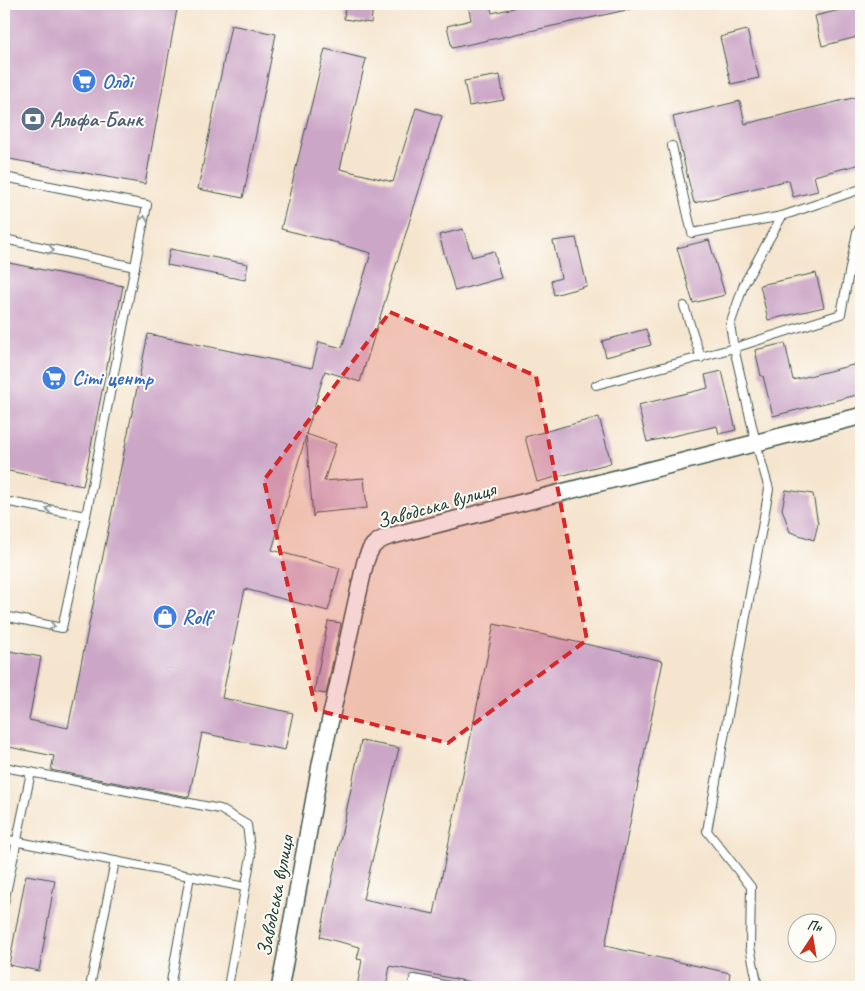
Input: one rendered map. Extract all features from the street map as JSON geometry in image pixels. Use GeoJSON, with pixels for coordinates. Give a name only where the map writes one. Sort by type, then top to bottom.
{"type":"FeatureCollection","features":[{"type":"Feature","properties":{"kind":"street","name":"Заводська вулиця"},"geometry":{"type":"LineString","coordinates":[[280,987],[322,762],[365,563],[372,547],[377,541],[390,536],[861,416]]}},
{"type":"Feature","properties":{"kind":"lane"},"geometry":{"type":"LineString","coordinates":[[672,146],[692,233],[782,216],[861,189]]}},
{"type":"Feature","properties":{"kind":"lane"},"geometry":{"type":"LineString","coordinates":[[4,177],[147,205],[62,628],[4,616]]}},
{"type":"Feature","properties":{"kind":"lane"},"geometry":{"type":"LineString","coordinates":[[758,987],[750,947],[750,887],[707,831],[769,489],[756,443],[730,325],[744,284],[782,216]]}},
{"type":"Feature","properties":{"kind":"lane"},"geometry":{"type":"LineString","coordinates":[[596,385],[700,358],[841,314],[857,232],[861,226]]}},
{"type":"Feature","properties":{"kind":"lane"},"geometry":{"type":"LineString","coordinates":[[4,239],[135,267]]}},
{"type":"Feature","properties":{"kind":"lane"},"geometry":{"type":"LineString","coordinates":[[684,306],[700,358]]}},
{"type":"Feature","properties":{"kind":"lane"},"geometry":{"type":"LineString","coordinates":[[4,501],[86,516]]}},
{"type":"Feature","properties":{"kind":"lane"},"geometry":{"type":"LineString","coordinates":[[4,767],[220,809],[247,826],[250,856],[228,987]]}},
{"type":"Feature","properties":{"kind":"lane"},"geometry":{"type":"LineString","coordinates":[[4,903],[31,772]]}},
{"type":"Feature","properties":{"kind":"lane"},"geometry":{"type":"LineString","coordinates":[[4,839],[245,887]]}},
{"type":"Feature","properties":{"kind":"lane"},"geometry":{"type":"LineString","coordinates":[[90,987],[115,861]]}},
{"type":"Feature","properties":{"kind":"lane"},"geometry":{"type":"LineString","coordinates":[[170,987],[190,876]]}},
{"type":"Feature","properties":{"kind":"lane"},"geometry":{"type":"LineString","coordinates":[[412,987],[414,979],[454,987]]}},
{"type":"Feature","properties":{"kind":"highlighted area"},"geometry":{"type":"Polygon","coordinates":[[[390,312],[536,376],[587,640],[448,743],[316,710],[264,480],[390,312]]]}},
{"type":"Feature","properties":{"kind":"building","name":"Олді"},"geometry":{"type":"Polygon","coordinates":[[[4,4],[178,4],[145,184],[4,158],[4,4]]]}},
{"type":"Feature","properties":{"kind":"building"},"geometry":{"type":"Polygon","coordinates":[[[345,4],[373,5],[371,23],[344,19],[345,4]]]}},
{"type":"Feature","properties":{"kind":"building"},"geometry":{"type":"Polygon","coordinates":[[[468,4],[490,4],[492,13],[514,8],[514,4],[631,4],[631,9],[452,48],[447,26],[471,20],[468,4]]]}},
{"type":"Feature","properties":{"kind":"building"},"geometry":{"type":"Polygon","coordinates":[[[861,5],[861,36],[822,46],[815,16],[861,5]]]}},
{"type":"Feature","properties":{"kind":"building"},"geometry":{"type":"Polygon","coordinates":[[[231,25],[276,34],[243,198],[198,189],[231,25]]]}},
{"type":"Feature","properties":{"kind":"building"},"geometry":{"type":"Polygon","coordinates":[[[747,30],[759,78],[731,84],[720,37],[747,30]]]}},
{"type":"Feature","properties":{"kind":"building"},"geometry":{"type":"Polygon","coordinates":[[[325,49],[366,59],[340,169],[393,182],[416,108],[442,116],[360,382],[325,371],[306,434],[336,444],[324,481],[364,478],[367,508],[315,513],[313,517],[306,436],[272,550],[340,568],[328,611],[245,589],[222,698],[293,713],[285,750],[202,733],[189,797],[51,770],[54,756],[4,746],[4,650],[41,657],[29,720],[68,728],[148,334],[312,368],[319,342],[342,348],[371,253],[281,229],[325,49]]]}},
{"type":"Feature","properties":{"kind":"building"},"geometry":{"type":"Polygon","coordinates":[[[500,75],[504,100],[469,106],[464,81],[500,75]]]}},
{"type":"Feature","properties":{"kind":"building"},"geometry":{"type":"Polygon","coordinates":[[[861,96],[861,164],[814,176],[818,191],[793,197],[789,180],[694,203],[673,117],[740,101],[745,124],[861,96]]]}},
{"type":"Feature","properties":{"kind":"building"},"geometry":{"type":"Polygon","coordinates":[[[463,229],[472,257],[494,251],[501,278],[455,291],[439,235],[463,229]]]}},
{"type":"Feature","properties":{"kind":"building"},"geometry":{"type":"Polygon","coordinates":[[[576,238],[587,286],[554,295],[551,281],[561,278],[553,241],[576,238]]]}},
{"type":"Feature","properties":{"kind":"building"},"geometry":{"type":"Polygon","coordinates":[[[709,240],[725,295],[693,303],[677,248],[709,240]]]}},
{"type":"Feature","properties":{"kind":"building"},"geometry":{"type":"Polygon","coordinates":[[[170,249],[248,264],[245,280],[167,265],[170,249]]]}},
{"type":"Feature","properties":{"kind":"building","name":"Сіті центр"},"geometry":{"type":"Polygon","coordinates":[[[4,262],[123,286],[83,486],[4,470],[4,262]]]}},
{"type":"Feature","properties":{"kind":"building"},"geometry":{"type":"Polygon","coordinates":[[[816,273],[824,307],[768,320],[760,285],[816,273]]]}},
{"type":"Feature","properties":{"kind":"building"},"geometry":{"type":"Polygon","coordinates":[[[646,329],[651,345],[606,357],[602,341],[646,329]]]}},
{"type":"Feature","properties":{"kind":"building"},"geometry":{"type":"Polygon","coordinates":[[[785,343],[793,380],[861,363],[861,394],[773,416],[755,350],[785,343]]]}},
{"type":"Feature","properties":{"kind":"building"},"geometry":{"type":"Polygon","coordinates":[[[722,371],[736,430],[719,434],[717,426],[647,442],[638,405],[708,388],[705,375],[722,371]]]}},
{"type":"Feature","properties":{"kind":"building"},"geometry":{"type":"Polygon","coordinates":[[[599,417],[611,463],[537,482],[525,437],[599,417]]]}},
{"type":"Feature","properties":{"kind":"building"},"geometry":{"type":"Polygon","coordinates":[[[786,490],[813,494],[818,524],[814,540],[790,532],[782,509],[786,490]]]}},
{"type":"Feature","properties":{"kind":"building"},"geometry":{"type":"Polygon","coordinates":[[[328,621],[341,623],[326,694],[314,692],[328,621]]]}},
{"type":"Feature","properties":{"kind":"building"},"geometry":{"type":"Polygon","coordinates":[[[494,624],[663,661],[605,946],[730,973],[728,987],[496,987],[390,966],[386,987],[357,987],[362,960],[357,959],[360,947],[320,937],[361,741],[399,748],[363,899],[434,914],[494,624]]]}},
{"type":"Feature","properties":{"kind":"building"},"geometry":{"type":"Polygon","coordinates":[[[26,875],[55,880],[39,971],[9,965],[26,875]]]}},
{"type":"Feature","properties":{"kind":"place","name":"Олді"},"geometry":{"type":"Point","coordinates":[84,81]}},
{"type":"Feature","properties":{"kind":"place","name":"Альфа-Банк"},"geometry":{"type":"Point","coordinates":[33,119]}},
{"type":"Feature","properties":{"kind":"place","name":"Сіті центр"},"geometry":{"type":"Point","coordinates":[54,378]}},
{"type":"Feature","properties":{"kind":"place","name":"Rolf"},"geometry":{"type":"Point","coordinates":[165,617]}}]}
